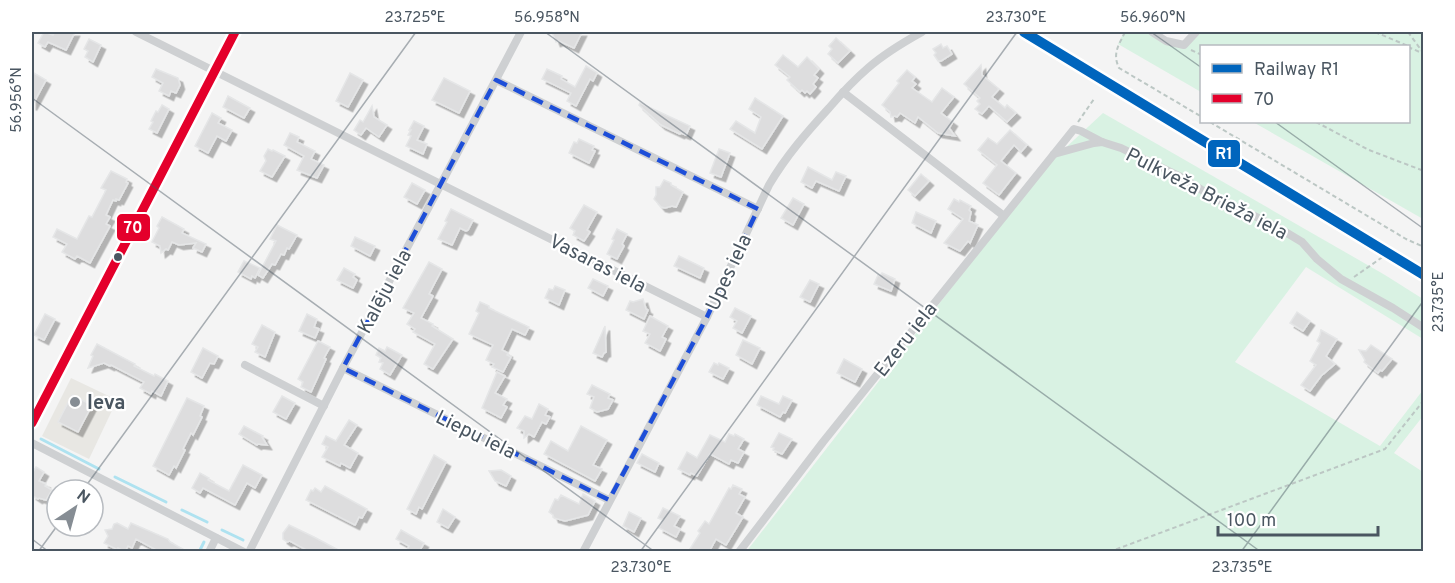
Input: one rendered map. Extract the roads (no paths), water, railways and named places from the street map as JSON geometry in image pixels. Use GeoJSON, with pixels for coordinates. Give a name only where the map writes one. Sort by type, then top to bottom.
{"type":"FeatureCollection","features":[{"type":"Feature","properties":{"kind":"main road"},"geometry":{"type":"LineString","coordinates":[[32,423],[235,32]]}},
{"type":"Feature","properties":{"kind":"street","name":"Vasaras iela"},"geometry":{"type":"LineString","coordinates":[[136,32],[707,317]]}},
{"type":"Feature","properties":{"kind":"street","name":"Kalēju iela"},"geometry":{"type":"LineString","coordinates":[[249,552],[343,368],[521,32]]}},
{"type":"Feature","properties":{"kind":"street","name":"Upes iela"},"geometry":{"type":"LineString","coordinates":[[583,552],[707,317],[779,167],[799,141],[868,67],[922,32]]}},
{"type":"Feature","properties":{"kind":"street"},"geometry":{"type":"LineString","coordinates":[[1152,32],[1166,41],[1184,45],[1196,32]]}},
{"type":"Feature","properties":{"kind":"street"},"geometry":{"type":"LineString","coordinates":[[496,80],[758,209]]}},
{"type":"Feature","properties":{"kind":"street"},"geometry":{"type":"LineString","coordinates":[[843,92],[1004,216]]}},
{"type":"Feature","properties":{"kind":"street","name":"Ezeru iela"},"geometry":{"type":"LineString","coordinates":[[739,552],[1074,129]]}},
{"type":"Feature","properties":{"kind":"street","name":"Pulkveža Brieža iela"},"geometry":{"type":"LineString","coordinates":[[1074,129],[1119,147],[1179,176],[1218,200],[1282,230],[1302,242],[1317,259],[1347,282],[1424,328]]}},
{"type":"Feature","properties":{"kind":"street"},"geometry":{"type":"LineString","coordinates":[[1054,154],[1102,142]]}},
{"type":"Feature","properties":{"kind":"street"},"geometry":{"type":"LineString","coordinates":[[245,365],[324,406]]}},
{"type":"Feature","properties":{"kind":"street","name":"Liepu iela"},"geometry":{"type":"LineString","coordinates":[[343,368],[609,500]]}},
{"type":"Feature","properties":{"kind":"street"},"geometry":{"type":"LineString","coordinates":[[32,443],[244,552]]}},
{"type":"Feature","properties":{"kind":"street"},"geometry":{"type":"LineString","coordinates":[[209,552],[216,538]]}},
{"type":"Feature","properties":{"kind":"waterway"},"geometry":{"type":"LineString","coordinates":[[41,439],[99,469]]}},
{"type":"Feature","properties":{"kind":"waterway"},"geometry":{"type":"LineString","coordinates":[[115,477],[166,502]]}},
{"type":"Feature","properties":{"kind":"waterway"},"geometry":{"type":"LineString","coordinates":[[182,510],[207,522]]}},
{"type":"Feature","properties":{"kind":"waterway"},"geometry":{"type":"LineString","coordinates":[[222,530],[243,540]]}},
{"type":"Feature","properties":{"kind":"waterway"},"geometry":{"type":"LineString","coordinates":[[199,552],[204,542]]}},
{"type":"Feature","properties":{"kind":"rail line","name":"R1"},"geometry":{"type":"LineString","coordinates":[[1024,32],[1424,275]]}},
{"type":"Feature","properties":{"kind":"place","name":"Ieva"},"geometry":{"type":"Point","coordinates":[75,402]}}]}
